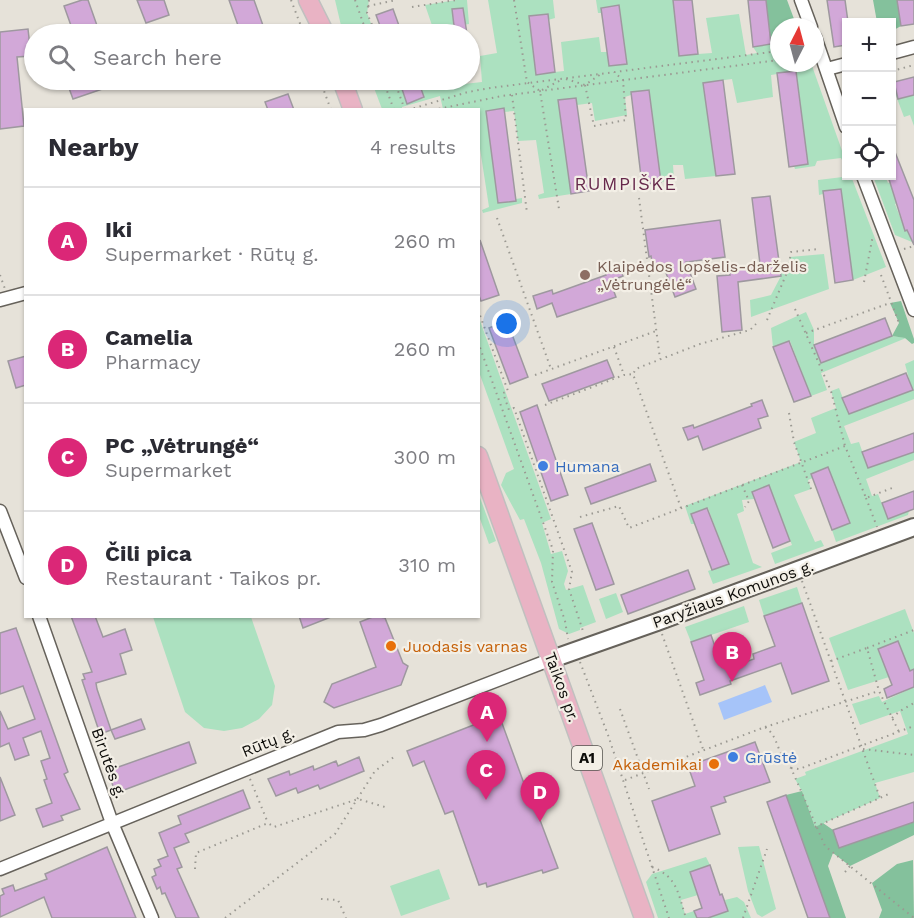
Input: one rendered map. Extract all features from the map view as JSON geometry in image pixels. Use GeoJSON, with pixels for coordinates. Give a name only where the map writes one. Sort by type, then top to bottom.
{"type":"FeatureCollection","features":[{"type":"Feature","properties":{"kind":"main road"},"geometry":{"type":"LineString","coordinates":[[308,0],[321,24]]}},
{"type":"Feature","properties":{"kind":"main road"},"geometry":{"type":"LineString","coordinates":[[318,0],[323,24]]}},
{"type":"Feature","properties":{"kind":"main road"},"geometry":{"type":"LineString","coordinates":[[346,90],[352,108]]}},
{"type":"Feature","properties":{"kind":"main road","name":"Taikos pr."},"geometry":{"type":"LineString","coordinates":[[480,461],[644,918]]}},
{"type":"Feature","properties":{"kind":"street"},"geometry":{"type":"LineString","coordinates":[[801,0],[808,18]]}},
{"type":"Feature","properties":{"kind":"street"},"geometry":{"type":"LineString","coordinates":[[896,52],[914,47]]}},
{"type":"Feature","properties":{"kind":"street"},"geometry":{"type":"LineString","coordinates":[[824,61],[846,126]]}},
{"type":"Feature","properties":{"kind":"street"},"geometry":{"type":"LineString","coordinates":[[827,69],[842,65]]}},
{"type":"Feature","properties":{"kind":"street"},"geometry":{"type":"LineString","coordinates":[[865,180],[914,310]]}},
{"type":"Feature","properties":{"kind":"street"},"geometry":{"type":"LineString","coordinates":[[0,300],[24,294]]}},
{"type":"Feature","properties":{"kind":"street"},"geometry":{"type":"LineString","coordinates":[[0,511],[24,573]]}},
{"type":"Feature","properties":{"kind":"street","name":"Paryžiaus Komunos g."},"geometry":{"type":"LineString","coordinates":[[552,659],[574,646],[657,622],[914,527]]}},
{"type":"Feature","properties":{"kind":"street","name":"Birutės g."},"geometry":{"type":"LineString","coordinates":[[40,618],[112,823],[152,918]]}},
{"type":"Feature","properties":{"kind":"street","name":"Rūtų g."},"geometry":{"type":"LineString","coordinates":[[0,870],[338,732],[364,730],[381,725],[552,659]]}},
{"type":"Feature","properties":{"kind":"path"},"geometry":{"type":"LineString","coordinates":[[291,0],[300,24]]}},
{"type":"Feature","properties":{"kind":"path"},"geometry":{"type":"LineString","coordinates":[[355,0],[363,24]]}},
{"type":"Feature","properties":{"kind":"path"},"geometry":{"type":"LineString","coordinates":[[369,0],[368,14],[372,24]]}},
{"type":"Feature","properties":{"kind":"path"},"geometry":{"type":"LineString","coordinates":[[368,6],[396,0]]}},
{"type":"Feature","properties":{"kind":"path"},"geometry":{"type":"LineString","coordinates":[[412,7],[456,0]]}},
{"type":"Feature","properties":{"kind":"path"},"geometry":{"type":"LineString","coordinates":[[514,0],[527,82],[540,91],[559,209]]}},
{"type":"Feature","properties":{"kind":"path"},"geometry":{"type":"LineString","coordinates":[[480,90],[527,82],[770,52]]}},
{"type":"Feature","properties":{"kind":"path"},"geometry":{"type":"LineString","coordinates":[[444,108],[512,95],[770,61]]}},
{"type":"Feature","properties":{"kind":"path"},"geometry":{"type":"LineString","coordinates":[[896,70],[914,65]]}},
{"type":"Feature","properties":{"kind":"path"},"geometry":{"type":"LineString","coordinates":[[585,85],[594,126],[626,120],[623,80],[613,71]]}},
{"type":"Feature","properties":{"kind":"path"},"geometry":{"type":"LineString","coordinates":[[585,85],[601,73]]}},
{"type":"Feature","properties":{"kind":"path"},"geometry":{"type":"LineString","coordinates":[[540,91],[564,78],[585,85]]}},
{"type":"Feature","properties":{"kind":"path"},"geometry":{"type":"LineString","coordinates":[[324,90],[330,108]]}},
{"type":"Feature","properties":{"kind":"path"},"geometry":{"type":"LineString","coordinates":[[387,90],[393,108]]}},
{"type":"Feature","properties":{"kind":"path"},"geometry":{"type":"LineString","coordinates":[[398,90],[405,108]]}},
{"type":"Feature","properties":{"kind":"path"},"geometry":{"type":"LineString","coordinates":[[413,108],[480,90]]}},
{"type":"Feature","properties":{"kind":"path"},"geometry":{"type":"LineString","coordinates":[[512,95],[527,213]]}},
{"type":"Feature","properties":{"kind":"path"},"geometry":{"type":"LineString","coordinates":[[639,198],[660,359]]}},
{"type":"Feature","properties":{"kind":"path"},"geometry":{"type":"LineString","coordinates":[[864,282],[878,214]]}},
{"type":"Feature","properties":{"kind":"path"},"geometry":{"type":"LineString","coordinates":[[497,218],[551,369]]}},
{"type":"Feature","properties":{"kind":"path"},"geometry":{"type":"LineString","coordinates":[[767,320],[788,270],[790,252],[819,249]]}},
{"type":"Feature","properties":{"kind":"path"},"geometry":{"type":"LineString","coordinates":[[881,275],[899,323]]}},
{"type":"Feature","properties":{"kind":"path"},"geometry":{"type":"LineString","coordinates":[[806,333],[890,303]]}},
{"type":"Feature","properties":{"kind":"path"},"geometry":{"type":"LineString","coordinates":[[795,309],[831,391],[845,446],[881,539]]}},
{"type":"Feature","properties":{"kind":"path"},"geometry":{"type":"LineString","coordinates":[[480,315],[508,391],[503,393],[509,410],[514,408],[572,572],[568,589],[585,636],[574,646]]}},
{"type":"Feature","properties":{"kind":"path"},"geometry":{"type":"LineString","coordinates":[[633,374],[636,369],[660,359],[700,344],[750,330],[756,324]]}},
{"type":"Feature","properties":{"kind":"path"},"geometry":{"type":"LineString","coordinates":[[535,375],[656,331]]}},
{"type":"Feature","properties":{"kind":"path"},"geometry":{"type":"LineString","coordinates":[[480,347],[554,550],[552,582],[565,621],[568,641],[574,646],[624,780],[669,918]]}},
{"type":"Feature","properties":{"kind":"path"},"geometry":{"type":"LineString","coordinates":[[614,347],[624,375]]}},
{"type":"Feature","properties":{"kind":"path"},"geometry":{"type":"LineString","coordinates":[[545,405],[624,375],[633,374]]}},
{"type":"Feature","properties":{"kind":"path"},"geometry":{"type":"LineString","coordinates":[[633,374],[681,508]]}},
{"type":"Feature","properties":{"kind":"path"},"geometry":{"type":"LineString","coordinates":[[789,413],[794,442],[812,489]]}},
{"type":"Feature","properties":{"kind":"path"},"geometry":{"type":"LineString","coordinates":[[580,518],[619,506],[629,528],[845,446]]}},
{"type":"Feature","properties":{"kind":"path"},"geometry":{"type":"LineString","coordinates":[[742,484],[749,501],[745,507]]}},
{"type":"Feature","properties":{"kind":"path"},"geometry":{"type":"LineString","coordinates":[[866,498],[892,488]]}},
{"type":"Feature","properties":{"kind":"path"},"geometry":{"type":"LineString","coordinates":[[798,570],[880,798]]}},
{"type":"Feature","properties":{"kind":"path"},"geometry":{"type":"LineString","coordinates":[[657,622],[704,750]]}},
{"type":"Feature","properties":{"kind":"path"},"geometry":{"type":"LineString","coordinates":[[831,661],[914,630]]}},
{"type":"Feature","properties":{"kind":"path"},"geometry":{"type":"LineString","coordinates":[[867,648],[879,691],[898,732]]}},
{"type":"Feature","properties":{"kind":"path"},"geometry":{"type":"LineString","coordinates":[[624,780],[765,728],[879,691]]}},
{"type":"Feature","properties":{"kind":"path"},"geometry":{"type":"LineString","coordinates":[[892,718],[914,703]]}},
{"type":"Feature","properties":{"kind":"path"},"geometry":{"type":"LineString","coordinates":[[620,709],[649,789]]}},
{"type":"Feature","properties":{"kind":"path"},"geometry":{"type":"LineString","coordinates":[[791,768],[799,769],[863,747],[914,726]]}},
{"type":"Feature","properties":{"kind":"path"},"geometry":{"type":"LineString","coordinates":[[765,728],[775,737],[785,762],[791,768],[825,846],[914,918]]}},
{"type":"Feature","properties":{"kind":"path"},"geometry":{"type":"LineString","coordinates":[[863,747],[914,755]]}},
{"type":"Feature","properties":{"kind":"path"},"geometry":{"type":"LineString","coordinates":[[225,918],[335,834],[375,771],[394,757]]}},
{"type":"Feature","properties":{"kind":"path"},"geometry":{"type":"LineString","coordinates":[[246,769],[268,823],[274,827],[358,799],[385,807]]}},
{"type":"Feature","properties":{"kind":"path"},"geometry":{"type":"LineString","coordinates":[[815,827],[891,793]]}},
{"type":"Feature","properties":{"kind":"path"},"geometry":{"type":"LineString","coordinates":[[195,869],[196,853],[268,823]]}},
{"type":"Feature","properties":{"kind":"path"},"geometry":{"type":"LineString","coordinates":[[744,918],[767,849]]}},
{"type":"Feature","properties":{"kind":"path"},"geometry":{"type":"LineString","coordinates":[[845,872],[850,866]]}},
{"type":"Feature","properties":{"kind":"path"},"geometry":{"type":"LineString","coordinates":[[652,867],[668,874],[674,881],[686,918]]}},
{"type":"Feature","properties":{"kind":"path"},"geometry":{"type":"LineString","coordinates":[[321,899],[338,900],[345,918]]}},
{"type":"Feature","properties":{"kind":"green space"},"geometry":{"type":"Polygon","coordinates":[[[335,0],[369,0],[367,13],[371,24],[341,24],[335,0]]]}},
{"type":"Feature","properties":{"kind":"green space"},"geometry":{"type":"Polygon","coordinates":[[[467,0],[469,24],[432,24],[425,5],[467,0]]]}},
{"type":"Feature","properties":{"kind":"green space"},"geometry":{"type":"Polygon","coordinates":[[[488,0],[553,0],[555,18],[548,20],[547,14],[529,16],[536,74],[564,71],[561,42],[599,37],[601,52],[607,52],[609,66],[627,64],[619,6],[601,8],[601,13],[598,13],[596,0],[673,0],[698,54],[712,53],[706,18],[739,14],[746,55],[757,53],[753,47],[770,44],[770,72],[790,72],[771,75],[773,97],[737,103],[732,79],[703,83],[716,176],[685,179],[683,165],[673,165],[674,180],[661,182],[649,90],[631,92],[631,95],[625,97],[627,115],[595,121],[592,103],[577,105],[571,194],[539,199],[538,195],[544,193],[536,140],[518,141],[514,111],[504,112],[504,108],[487,111],[498,202],[522,198],[522,203],[483,213],[482,210],[489,207],[480,148],[480,108],[443,108],[440,96],[402,108],[382,108],[375,90],[403,90],[408,103],[424,98],[422,90],[480,90],[480,82],[482,82],[480,56],[497,53],[488,0]]]}},
{"type":"Feature","properties":{"kind":"green space"},"geometry":{"type":"Polygon","coordinates":[[[766,0],[787,0],[794,18],[770,18],[770,35],[766,0]]]}},
{"type":"Feature","properties":{"kind":"green space"},"geometry":{"type":"Polygon","coordinates":[[[873,0],[897,0],[901,26],[896,29],[896,18],[876,18],[873,0]]]}},
{"type":"Feature","properties":{"kind":"green space"},"geometry":{"type":"Polygon","coordinates":[[[796,72],[814,72],[842,151],[842,160],[841,158],[817,161],[815,166],[795,169],[794,166],[808,164],[796,72]]]}},
{"type":"Feature","properties":{"kind":"green space"},"geometry":{"type":"Polygon","coordinates":[[[896,90],[898,99],[914,95],[914,126],[910,115],[904,117],[896,96],[896,90]]]}},
{"type":"Feature","properties":{"kind":"green space"},"geometry":{"type":"Polygon","coordinates":[[[842,177],[842,180],[853,180],[886,267],[853,280],[841,189],[823,191],[823,194],[819,195],[818,180],[842,177]]]}},
{"type":"Feature","properties":{"kind":"green space"},"geometry":{"type":"Polygon","coordinates":[[[874,180],[890,182],[897,203],[895,204],[912,242],[895,235],[874,180]]]}},
{"type":"Feature","properties":{"kind":"green space"},"geometry":{"type":"Polygon","coordinates":[[[824,254],[829,289],[751,317],[750,300],[771,295],[781,276],[780,267],[788,266],[790,257],[824,254]]]}},
{"type":"Feature","properties":{"kind":"green space"},"geometry":{"type":"Polygon","coordinates":[[[901,301],[914,339],[912,344],[905,338],[892,336],[899,323],[890,303],[901,301]]]}},
{"type":"Feature","properties":{"kind":"green space"},"geometry":{"type":"Polygon","coordinates":[[[806,312],[814,330],[814,345],[892,336],[906,338],[821,373],[827,390],[811,396],[790,341],[773,347],[771,328],[806,312]]]}},
{"type":"Feature","properties":{"kind":"green space"},"geometry":{"type":"Polygon","coordinates":[[[480,321],[551,519],[542,523],[551,554],[562,551],[568,571],[564,584],[566,590],[583,585],[596,622],[580,630],[569,634],[559,629],[541,563],[524,519],[520,520],[501,485],[506,473],[514,469],[480,375],[480,321]]]}},
{"type":"Feature","properties":{"kind":"green space"},"geometry":{"type":"Polygon","coordinates":[[[914,360],[914,399],[844,426],[851,444],[859,442],[868,468],[914,452],[914,460],[866,479],[872,496],[878,494],[888,519],[909,511],[908,515],[836,542],[832,530],[849,523],[828,467],[811,474],[813,478],[808,480],[811,489],[794,495],[815,542],[821,540],[824,546],[775,564],[771,553],[792,545],[768,485],[752,492],[754,499],[742,500],[744,511],[737,514],[753,563],[762,567],[713,584],[708,571],[728,563],[708,508],[691,514],[695,524],[691,524],[685,506],[801,462],[794,442],[816,433],[811,418],[836,408],[831,391],[839,388],[849,414],[912,390],[905,364],[914,360]]]}},
{"type":"Feature","properties":{"kind":"green space"},"geometry":{"type":"Polygon","coordinates":[[[480,498],[496,541],[489,544],[480,519],[480,498]]]}},
{"type":"Feature","properties":{"kind":"green space"},"geometry":{"type":"Polygon","coordinates":[[[797,587],[802,603],[764,616],[759,600],[797,587]]]}},
{"type":"Feature","properties":{"kind":"green space"},"geometry":{"type":"Polygon","coordinates":[[[616,593],[623,612],[606,619],[599,599],[616,593]]]}},
{"type":"Feature","properties":{"kind":"green space"},"geometry":{"type":"Polygon","coordinates":[[[744,606],[749,622],[691,642],[685,627],[744,606]]]}},
{"type":"Feature","properties":{"kind":"green space"},"geometry":{"type":"Polygon","coordinates":[[[905,609],[914,633],[914,669],[910,671],[898,641],[878,649],[889,677],[848,690],[829,638],[905,609]]]}},
{"type":"Feature","properties":{"kind":"green space"},"geometry":{"type":"Polygon","coordinates":[[[153,618],[251,618],[275,686],[272,705],[259,719],[242,728],[224,731],[204,728],[185,712],[153,618]]]}},
{"type":"Feature","properties":{"kind":"green space"},"geometry":{"type":"Polygon","coordinates":[[[914,687],[914,772],[875,783],[880,798],[815,827],[802,791],[795,779],[806,775],[805,772],[908,734],[900,711],[860,725],[852,704],[879,696],[882,702],[914,687]]]}},
{"type":"Feature","properties":{"kind":"green space"},"geometry":{"type":"Polygon","coordinates":[[[802,791],[815,827],[823,823],[833,830],[839,848],[914,822],[914,835],[850,866],[833,853],[828,866],[846,918],[830,918],[786,795],[802,791]]]}},
{"type":"Feature","properties":{"kind":"green space"},"geometry":{"type":"Polygon","coordinates":[[[759,846],[776,909],[762,917],[757,914],[748,891],[738,847],[759,846]]]}},
{"type":"Feature","properties":{"kind":"green space"},"geometry":{"type":"Polygon","coordinates":[[[706,857],[710,865],[690,872],[698,895],[681,900],[685,914],[694,911],[697,918],[658,918],[646,882],[652,874],[706,857]]]}},
{"type":"Feature","properties":{"kind":"green space"},"geometry":{"type":"Polygon","coordinates":[[[913,860],[914,918],[879,918],[882,910],[872,883],[897,864],[913,860]]]}},
{"type":"Feature","properties":{"kind":"green space"},"geometry":{"type":"Polygon","coordinates":[[[439,869],[450,899],[401,916],[390,886],[439,869]]]}},
{"type":"Feature","properties":{"kind":"green space"},"geometry":{"type":"Polygon","coordinates":[[[737,897],[744,902],[751,918],[708,918],[728,911],[725,900],[737,897]]]}},
{"type":"Feature","properties":{"kind":"water"},"geometry":{"type":"Polygon","coordinates":[[[765,685],[772,702],[724,720],[718,703],[765,685]]]}},
{"type":"Feature","properties":{"kind":"building"},"geometry":{"type":"Polygon","coordinates":[[[88,0],[96,24],[70,24],[64,6],[88,0]]]}},
{"type":"Feature","properties":{"kind":"building"},"geometry":{"type":"Polygon","coordinates":[[[137,0],[164,0],[169,15],[146,23],[137,0]]]}},
{"type":"Feature","properties":{"kind":"building"},"geometry":{"type":"Polygon","coordinates":[[[229,0],[254,0],[262,24],[237,24],[229,0]]]}},
{"type":"Feature","properties":{"kind":"building"},"geometry":{"type":"Polygon","coordinates":[[[673,0],[692,0],[698,54],[679,56],[673,0]]]}},
{"type":"Feature","properties":{"kind":"building"},"geometry":{"type":"Polygon","coordinates":[[[748,0],[766,0],[770,44],[753,47],[748,0]]]}},
{"type":"Feature","properties":{"kind":"building"},"geometry":{"type":"Polygon","coordinates":[[[827,0],[845,0],[847,18],[842,18],[842,46],[834,47],[827,0]]]}},
{"type":"Feature","properties":{"kind":"building"},"geometry":{"type":"Polygon","coordinates":[[[897,0],[914,0],[914,24],[901,26],[897,0]]]}},
{"type":"Feature","properties":{"kind":"building"},"geometry":{"type":"Polygon","coordinates":[[[619,5],[627,64],[609,66],[601,8],[619,5]]]}},
{"type":"Feature","properties":{"kind":"building"},"geometry":{"type":"Polygon","coordinates":[[[463,8],[465,24],[454,24],[452,9],[463,8]]]}},
{"type":"Feature","properties":{"kind":"building"},"geometry":{"type":"Polygon","coordinates":[[[393,9],[398,24],[379,24],[376,15],[393,9]]]}},
{"type":"Feature","properties":{"kind":"building"},"geometry":{"type":"Polygon","coordinates":[[[548,14],[555,72],[536,75],[529,16],[548,14]]]}},
{"type":"Feature","properties":{"kind":"building"},"geometry":{"type":"Polygon","coordinates":[[[24,29],[24,56],[17,57],[24,126],[0,129],[0,32],[24,29]]]}},
{"type":"Feature","properties":{"kind":"building"},"geometry":{"type":"Polygon","coordinates":[[[796,72],[808,164],[789,167],[777,73],[796,72]]]}},
{"type":"Feature","properties":{"kind":"building"},"geometry":{"type":"Polygon","coordinates":[[[914,77],[914,95],[898,99],[896,82],[914,77]]]}},
{"type":"Feature","properties":{"kind":"building"},"geometry":{"type":"Polygon","coordinates":[[[723,80],[735,174],[716,176],[703,83],[723,80]]]}},
{"type":"Feature","properties":{"kind":"building"},"geometry":{"type":"Polygon","coordinates":[[[70,90],[100,90],[73,99],[70,90]]]}},
{"type":"Feature","properties":{"kind":"building"},"geometry":{"type":"Polygon","coordinates":[[[402,90],[422,90],[424,97],[407,104],[402,90]]]}},
{"type":"Feature","properties":{"kind":"building"},"geometry":{"type":"Polygon","coordinates":[[[649,90],[661,182],[642,185],[631,92],[649,90]]]}},
{"type":"Feature","properties":{"kind":"building"},"geometry":{"type":"Polygon","coordinates":[[[288,94],[293,108],[267,108],[265,102],[288,94]]]}},
{"type":"Feature","properties":{"kind":"building"},"geometry":{"type":"Polygon","coordinates":[[[576,98],[589,191],[571,194],[558,100],[576,98]]]}},
{"type":"Feature","properties":{"kind":"building"},"geometry":{"type":"Polygon","coordinates":[[[504,108],[516,201],[498,203],[486,111],[504,108]]]}},
{"type":"Feature","properties":{"kind":"building"},"geometry":{"type":"Polygon","coordinates":[[[896,155],[914,200],[914,245],[907,230],[905,231],[889,180],[896,180],[896,155]]]}},
{"type":"Feature","properties":{"kind":"building"},"geometry":{"type":"Polygon","coordinates":[[[841,189],[853,280],[835,283],[823,191],[841,189]]]}},
{"type":"Feature","properties":{"kind":"building"},"geometry":{"type":"Polygon","coordinates":[[[770,196],[781,276],[738,282],[742,330],[722,332],[717,276],[730,275],[729,268],[760,264],[752,198],[770,196]]]}},
{"type":"Feature","properties":{"kind":"building"},"geometry":{"type":"Polygon","coordinates":[[[720,220],[725,257],[686,262],[696,289],[675,297],[663,265],[653,267],[645,230],[720,220]]]}},
{"type":"Feature","properties":{"kind":"building"},"geometry":{"type":"Polygon","coordinates":[[[480,240],[499,295],[481,301],[480,298],[480,240]]]}},
{"type":"Feature","properties":{"kind":"building"},"geometry":{"type":"Polygon","coordinates":[[[619,265],[623,276],[610,281],[616,297],[557,317],[552,303],[537,309],[533,296],[552,290],[553,294],[606,275],[604,271],[619,265]]]}},
{"type":"Feature","properties":{"kind":"building"},"geometry":{"type":"Polygon","coordinates":[[[885,318],[892,336],[821,363],[814,345],[885,318]]]}},
{"type":"Feature","properties":{"kind":"building"},"geometry":{"type":"Polygon","coordinates":[[[507,321],[528,377],[510,384],[489,328],[507,321]]]}},
{"type":"Feature","properties":{"kind":"building"},"geometry":{"type":"Polygon","coordinates":[[[789,341],[811,396],[794,402],[773,347],[789,341]]]}},
{"type":"Feature","properties":{"kind":"building"},"geometry":{"type":"Polygon","coordinates":[[[24,357],[24,386],[16,388],[8,361],[24,357]]]}},
{"type":"Feature","properties":{"kind":"building"},"geometry":{"type":"Polygon","coordinates":[[[607,360],[614,377],[549,401],[542,384],[607,360]]]}},
{"type":"Feature","properties":{"kind":"building"},"geometry":{"type":"Polygon","coordinates":[[[906,373],[913,390],[849,414],[842,398],[906,373]]]}},
{"type":"Feature","properties":{"kind":"building"},"geometry":{"type":"Polygon","coordinates":[[[762,400],[768,416],[758,419],[761,428],[703,450],[698,436],[688,440],[683,428],[693,425],[694,428],[762,400]]]}},
{"type":"Feature","properties":{"kind":"building"},"geometry":{"type":"Polygon","coordinates":[[[537,405],[568,495],[551,501],[520,412],[537,405]]]}},
{"type":"Feature","properties":{"kind":"building"},"geometry":{"type":"Polygon","coordinates":[[[914,433],[914,452],[868,468],[862,452],[914,433]]]}},
{"type":"Feature","properties":{"kind":"building"},"geometry":{"type":"Polygon","coordinates":[[[650,464],[656,481],[591,504],[585,488],[650,464]]]}},
{"type":"Feature","properties":{"kind":"building"},"geometry":{"type":"Polygon","coordinates":[[[828,467],[850,523],[832,530],[811,474],[828,467]]]}},
{"type":"Feature","properties":{"kind":"building"},"geometry":{"type":"Polygon","coordinates":[[[769,485],[790,541],[773,548],[752,492],[769,485]]]}},
{"type":"Feature","properties":{"kind":"building"},"geometry":{"type":"Polygon","coordinates":[[[914,491],[914,509],[888,519],[882,503],[914,491]]]}},
{"type":"Feature","properties":{"kind":"building"},"geometry":{"type":"Polygon","coordinates":[[[707,508],[729,564],[712,570],[691,514],[707,508]]]}},
{"type":"Feature","properties":{"kind":"building"},"geometry":{"type":"Polygon","coordinates":[[[592,523],[614,584],[596,590],[574,529],[592,523]]]}},
{"type":"Feature","properties":{"kind":"building"},"geometry":{"type":"Polygon","coordinates":[[[688,570],[695,589],[628,614],[621,595],[688,570]]]}},
{"type":"Feature","properties":{"kind":"building"},"geometry":{"type":"Polygon","coordinates":[[[802,603],[829,681],[792,694],[781,663],[730,681],[731,684],[700,695],[696,683],[704,680],[691,642],[711,635],[722,667],[729,664],[730,667],[754,659],[753,654],[775,646],[764,616],[802,603]]]}},
{"type":"Feature","properties":{"kind":"building"},"geometry":{"type":"Polygon","coordinates":[[[72,618],[96,618],[103,637],[125,629],[132,650],[120,654],[126,674],[96,683],[111,730],[100,734],[82,680],[85,679],[83,674],[92,672],[72,618]]]}},
{"type":"Feature","properties":{"kind":"building"},"geometry":{"type":"Polygon","coordinates":[[[300,618],[328,618],[303,628],[300,618]]]}},
{"type":"Feature","properties":{"kind":"building"},"geometry":{"type":"Polygon","coordinates":[[[370,618],[385,618],[403,663],[408,666],[401,685],[334,708],[324,702],[332,684],[376,667],[360,622],[370,618]]]}},
{"type":"Feature","properties":{"kind":"building"},"geometry":{"type":"Polygon","coordinates":[[[16,628],[68,772],[64,774],[80,809],[61,816],[63,820],[43,827],[36,809],[52,803],[44,780],[47,779],[41,761],[50,758],[41,731],[23,738],[29,755],[15,760],[9,743],[0,747],[0,711],[8,729],[35,719],[23,686],[0,694],[0,633],[16,628]]]}},
{"type":"Feature","properties":{"kind":"building"},"geometry":{"type":"Polygon","coordinates":[[[898,641],[910,671],[914,669],[914,687],[887,698],[884,689],[892,685],[878,649],[898,641]]]}},
{"type":"Feature","properties":{"kind":"building"},"geometry":{"type":"Polygon","coordinates":[[[499,715],[558,868],[543,873],[542,870],[487,887],[486,883],[479,885],[453,811],[445,814],[424,761],[413,766],[407,751],[499,715]]]}},
{"type":"Feature","properties":{"kind":"building"},"geometry":{"type":"Polygon","coordinates":[[[141,719],[145,729],[115,739],[111,730],[141,719]]]}},
{"type":"Feature","properties":{"kind":"building"},"geometry":{"type":"Polygon","coordinates":[[[189,742],[196,763],[116,793],[107,771],[189,742]]]}},
{"type":"Feature","properties":{"kind":"building"},"geometry":{"type":"Polygon","coordinates":[[[755,742],[770,782],[724,797],[726,802],[711,807],[720,834],[669,851],[652,801],[695,786],[688,766],[755,742]]]}},
{"type":"Feature","properties":{"kind":"building"},"geometry":{"type":"Polygon","coordinates":[[[359,757],[364,771],[320,789],[318,785],[298,793],[296,788],[276,796],[268,779],[289,771],[290,775],[313,766],[314,770],[336,761],[338,766],[359,757]]]}},
{"type":"Feature","properties":{"kind":"building"},"geometry":{"type":"Polygon","coordinates":[[[0,777],[15,815],[0,821],[0,777]]]}},
{"type":"Feature","properties":{"kind":"building"},"geometry":{"type":"Polygon","coordinates":[[[243,790],[250,808],[185,834],[189,842],[174,848],[182,867],[177,869],[199,918],[176,918],[165,893],[162,894],[160,887],[157,889],[152,877],[156,875],[154,869],[161,866],[158,860],[168,856],[159,833],[181,824],[178,816],[243,790]]]}},
{"type":"Feature","properties":{"kind":"building"},"geometry":{"type":"Polygon","coordinates":[[[786,795],[830,918],[808,918],[767,802],[786,795]]]}},
{"type":"Feature","properties":{"kind":"building"},"geometry":{"type":"Polygon","coordinates":[[[914,802],[914,822],[839,848],[833,830],[914,802]]]}},
{"type":"Feature","properties":{"kind":"building"},"geometry":{"type":"Polygon","coordinates":[[[107,847],[136,918],[52,918],[44,897],[0,917],[0,896],[4,894],[2,889],[13,885],[15,891],[47,879],[45,874],[107,847]]]}},
{"type":"Feature","properties":{"kind":"building"},"geometry":{"type":"Polygon","coordinates":[[[710,865],[728,911],[708,918],[697,918],[694,911],[702,908],[690,872],[710,865]]]}},
{"type":"Feature","properties":{"kind":"place","name":"Klaipėdos lopšelis-darželis „Vėtrungėlė“"},"geometry":{"type":"Point","coordinates":[585,275]}},
{"type":"Feature","properties":{"kind":"place","name":"Humana"},"geometry":{"type":"Point","coordinates":[543,466]}},
{"type":"Feature","properties":{"kind":"place","name":"Juodasis varnas"},"geometry":{"type":"Point","coordinates":[391,646]}},
{"type":"Feature","properties":{"kind":"place","name":"Camelia"},"geometry":{"type":"Point","coordinates":[732,682]}},
{"type":"Feature","properties":{"kind":"place","name":"Iki"},"geometry":{"type":"Point","coordinates":[487,742]}},
{"type":"Feature","properties":{"kind":"place","name":"Grūstė"},"geometry":{"type":"Point","coordinates":[733,757]}},
{"type":"Feature","properties":{"kind":"place","name":"Akademikai"},"geometry":{"type":"Point","coordinates":[714,764]}},
{"type":"Feature","properties":{"kind":"place","name":"PC „Vėtrungė“"},"geometry":{"type":"Point","coordinates":[486,800]}},
{"type":"Feature","properties":{"kind":"place","name":"Čili pica"},"geometry":{"type":"Point","coordinates":[540,822]}},
{"type":"Feature","properties":{"kind":"district","name":"RUMPIŠKĖ"},"geometry":{"type":"Point","coordinates":[626,183]}}]}
